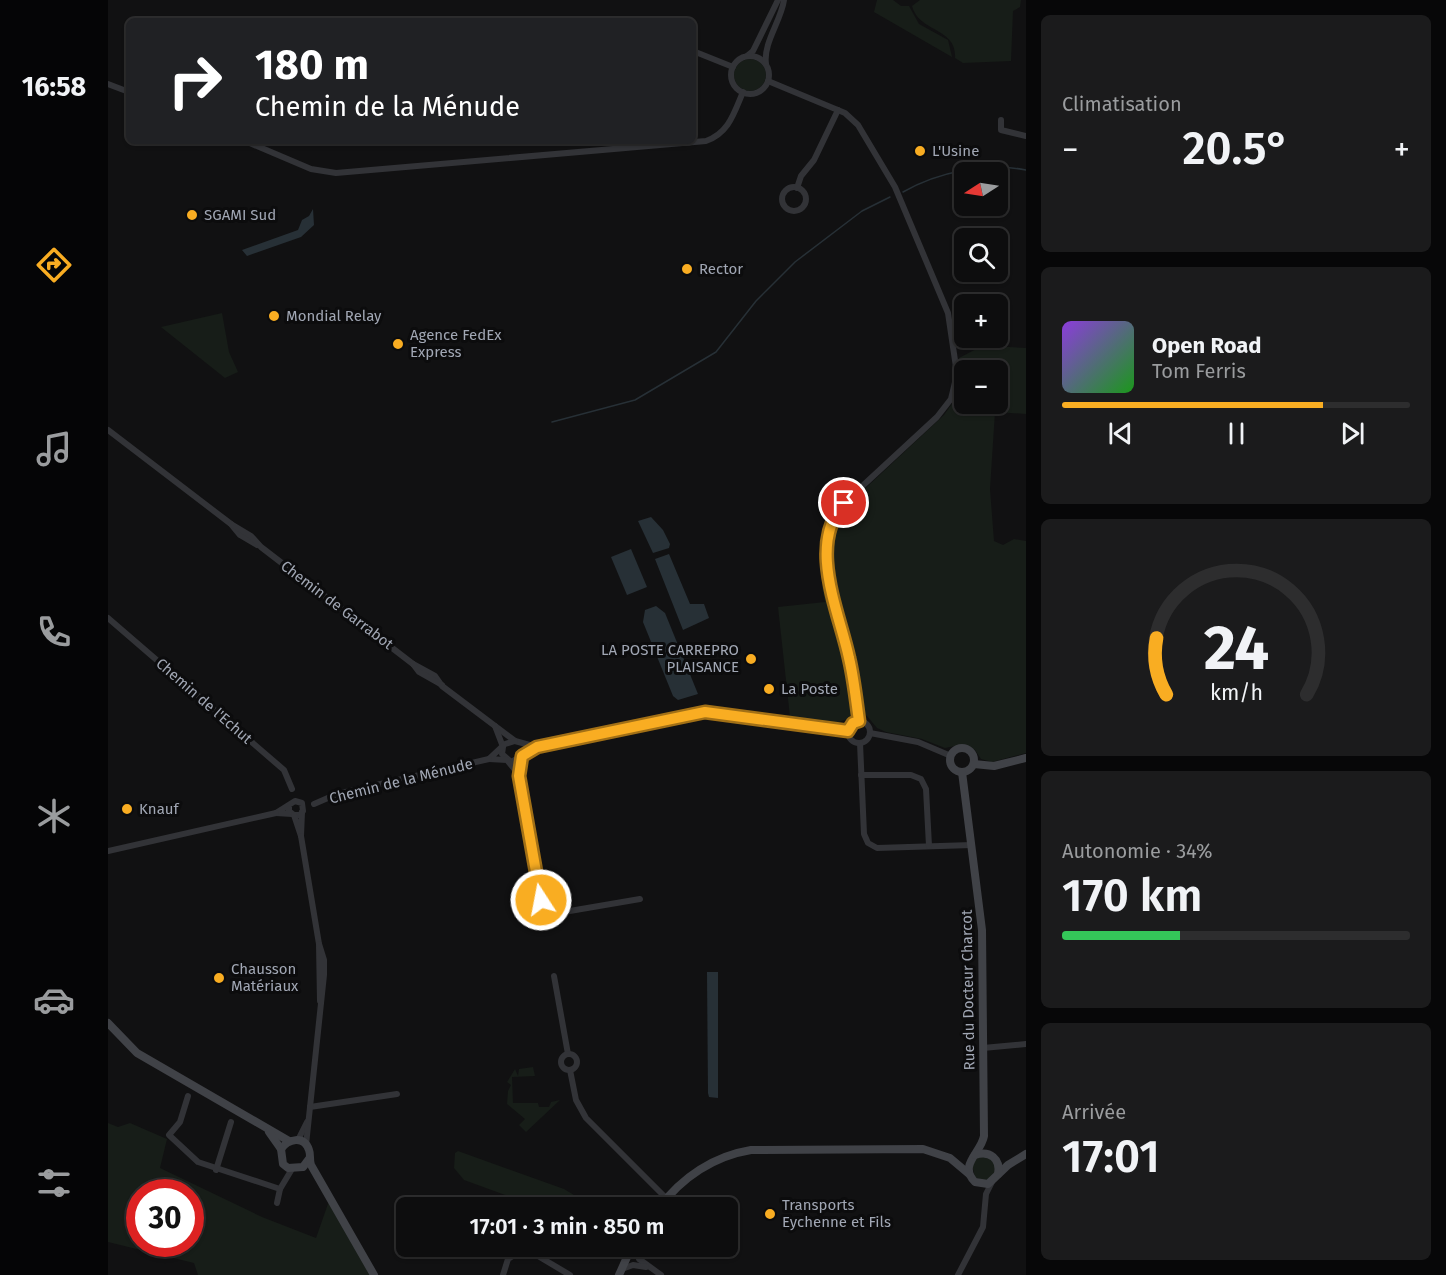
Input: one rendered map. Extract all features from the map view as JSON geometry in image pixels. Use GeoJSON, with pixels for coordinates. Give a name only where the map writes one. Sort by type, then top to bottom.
{"type":"FeatureCollection","features":[{"type":"Feature","properties":{"kind":"street"},"geometry":{"type":"LineString","coordinates":[[743,92],[761,91],[768,81],[766,51],[784,0]]}},
{"type":"Feature","properties":{"kind":"street"},"geometry":{"type":"LineString","coordinates":[[743,92],[732,79],[733,68],[756,46],[776,3],[782,10]]}},
{"type":"Feature","properties":{"kind":"street"},"geometry":{"type":"LineString","coordinates":[[696,52],[733,68]]}},
{"type":"Feature","properties":{"kind":"street"},"geometry":{"type":"LineString","coordinates":[[746,56],[758,57],[766,65]]}},
{"type":"Feature","properties":{"kind":"street"},"geometry":{"type":"LineString","coordinates":[[768,81],[838,110],[858,125],[898,194],[947,308],[957,379],[953,394],[945,409],[844,503],[838,510],[828,533],[829,575],[850,660],[859,721]]}},
{"type":"Feature","properties":{"kind":"street"},"geometry":{"type":"LineString","coordinates":[[108,84],[126,91]]}},
{"type":"Feature","properties":{"kind":"street"},"geometry":{"type":"LineString","coordinates":[[696,142],[716,138],[726,128],[743,92]]}},
{"type":"Feature","properties":{"kind":"street"},"geometry":{"type":"LineString","coordinates":[[797,188],[801,176],[814,160],[838,110]]}},
{"type":"Feature","properties":{"kind":"street"},"geometry":{"type":"LineString","coordinates":[[1001,120],[1001,130],[1026,136]]}},
{"type":"Feature","properties":{"kind":"street"},"geometry":{"type":"LineString","coordinates":[[253,144],[327,173],[673,144]]}},
{"type":"Feature","properties":{"kind":"street","name":"Chemin de Garrabot"},"geometry":{"type":"LineString","coordinates":[[108,430],[231,524],[248,541],[260,546],[414,664],[435,676],[442,686],[517,742]]}},
{"type":"Feature","properties":{"kind":"street","name":"Chemin de l'Echut"},"geometry":{"type":"LineString","coordinates":[[108,618],[284,770],[292,789],[301,802]]}},
{"type":"Feature","properties":{"kind":"street"},"geometry":{"type":"LineString","coordinates":[[507,760],[515,762],[537,747],[687,714],[729,713],[848,731]]}},
{"type":"Feature","properties":{"kind":"street"},"geometry":{"type":"LineString","coordinates":[[859,721],[866,724],[870,733],[868,739],[860,743],[851,740],[848,731],[853,723],[859,721]]}},
{"type":"Feature","properties":{"kind":"street"},"geometry":{"type":"LineString","coordinates":[[495,726],[503,747],[502,754],[519,776]]}},
{"type":"Feature","properties":{"kind":"street"},"geometry":{"type":"LineString","coordinates":[[870,733],[918,742],[951,756]]}},
{"type":"Feature","properties":{"kind":"street"},"geometry":{"type":"LineString","coordinates":[[503,747],[508,742],[537,747]]}},
{"type":"Feature","properties":{"kind":"street"},"geometry":{"type":"LineString","coordinates":[[517,742],[522,750],[519,776],[540,895],[545,908],[558,913],[640,899]]}},
{"type":"Feature","properties":{"kind":"street"},"geometry":{"type":"LineString","coordinates":[[860,743],[864,834],[868,843],[877,848],[972,845]]}},
{"type":"Feature","properties":{"kind":"street","name":"Chemin de la Ménude"},"geometry":{"type":"LineString","coordinates":[[489,759],[503,747]]}},
{"type":"Feature","properties":{"kind":"street"},"geometry":{"type":"LineString","coordinates":[[974,764],[972,754],[964,748],[954,752],[951,756],[952,767],[962,772],[974,764],[994,766],[1026,758]]}},
{"type":"Feature","properties":{"kind":"street","name":"Chemin de la Ménude"},"geometry":{"type":"LineString","coordinates":[[293,814],[303,812],[314,804],[337,794],[489,759],[507,760]]}},
{"type":"Feature","properties":{"kind":"street","name":"Rue du Docteur Charcot"},"geometry":{"type":"LineString","coordinates":[[962,772],[982,930],[984,1136],[983,1143],[974,1157]]}},
{"type":"Feature","properties":{"kind":"street"},"geometry":{"type":"LineString","coordinates":[[861,775],[911,775],[923,781],[926,789],[930,846]]}},
{"type":"Feature","properties":{"kind":"street"},"geometry":{"type":"LineString","coordinates":[[292,789],[290,804],[301,836],[324,967],[306,1145],[309,1159],[374,1275]]}},
{"type":"Feature","properties":{"kind":"street"},"geometry":{"type":"LineString","coordinates":[[301,802],[303,812],[301,836]]}},
{"type":"Feature","properties":{"kind":"street","name":"Chemin de la Ménude"},"geometry":{"type":"LineString","coordinates":[[290,804],[301,802],[314,804]]}},
{"type":"Feature","properties":{"kind":"street"},"geometry":{"type":"LineString","coordinates":[[276,813],[290,804]]}},
{"type":"Feature","properties":{"kind":"street"},"geometry":{"type":"LineString","coordinates":[[108,851],[276,813],[293,814]]}},
{"type":"Feature","properties":{"kind":"street"},"geometry":{"type":"LineString","coordinates":[[554,976],[568,1054]]}},
{"type":"Feature","properties":{"kind":"street"},"geometry":{"type":"LineString","coordinates":[[108,1023],[137,1053],[263,1124],[306,1145]]}},
{"type":"Feature","properties":{"kind":"street"},"geometry":{"type":"LineString","coordinates":[[983,1048],[1026,1044]]}},
{"type":"Feature","properties":{"kind":"street"},"geometry":{"type":"LineString","coordinates":[[568,1054],[575,1056],[578,1061],[575,1068],[570,1070],[561,1064],[563,1056],[568,1054]]}},
{"type":"Feature","properties":{"kind":"street"},"geometry":{"type":"LineString","coordinates":[[570,1070],[576,1100],[586,1118],[665,1197]]}},
{"type":"Feature","properties":{"kind":"street"},"geometry":{"type":"LineString","coordinates":[[310,1107],[397,1094]]}},
{"type":"Feature","properties":{"kind":"street"},"geometry":{"type":"LineString","coordinates":[[188,1096],[180,1122],[170,1135],[171,1139],[198,1162],[216,1170],[280,1189]]}},
{"type":"Feature","properties":{"kind":"street"},"geometry":{"type":"LineString","coordinates":[[281,1149],[293,1140],[308,1118]]}},
{"type":"Feature","properties":{"kind":"street"},"geometry":{"type":"LineString","coordinates":[[216,1170],[231,1122]]}},
{"type":"Feature","properties":{"kind":"street"},"geometry":{"type":"LineString","coordinates":[[263,1124],[281,1149],[281,1160],[292,1168],[306,1170],[327,1190]]}},
{"type":"Feature","properties":{"kind":"street","name":"Rue du Docteur Charcot"},"geometry":{"type":"LineString","coordinates":[[984,1136],[994,1158]]}},
{"type":"Feature","properties":{"kind":"street"},"geometry":{"type":"LineString","coordinates":[[667,1197],[706,1165],[730,1155],[751,1150],[915,1149],[950,1158],[974,1157],[984,1153],[994,1158],[999,1165],[998,1174]]}},
{"type":"Feature","properties":{"kind":"street"},"geometry":{"type":"LineString","coordinates":[[994,1158],[1024,1155]]}},
{"type":"Feature","properties":{"kind":"street"},"geometry":{"type":"LineString","coordinates":[[958,1275],[983,1227],[984,1202],[992,1182],[998,1174],[1024,1155]]}},
{"type":"Feature","properties":{"kind":"street"},"geometry":{"type":"LineString","coordinates":[[974,1157],[968,1165],[984,1202]]}},
{"type":"Feature","properties":{"kind":"street"},"geometry":{"type":"LineString","coordinates":[[950,1158],[972,1178],[984,1184],[992,1182]]}},
{"type":"Feature","properties":{"kind":"street"},"geometry":{"type":"LineString","coordinates":[[277,1203],[283,1181],[292,1168],[309,1159]]}},
{"type":"Feature","properties":{"kind":"street"},"geometry":{"type":"LineString","coordinates":[[502,1275],[508,1259],[521,1251],[533,1253],[570,1275]]}},
{"type":"Feature","properties":{"kind":"street"},"geometry":{"type":"LineString","coordinates":[[620,1272],[628,1257]]}},
{"type":"Feature","properties":{"kind":"street"},"geometry":{"type":"LineString","coordinates":[[638,1257],[649,1268],[661,1275]]}},
{"type":"Feature","properties":{"kind":"street"},"geometry":{"type":"LineString","coordinates":[[620,1272],[633,1265],[649,1268]]}},
{"type":"Feature","properties":{"kind":"shaded area"},"geometry":{"type":"Polygon","coordinates":[[[877,0],[893,0],[901,6],[909,6],[919,24],[948,40],[952,57],[874,12],[877,0]]]}},
{"type":"Feature","properties":{"kind":"shaded area"},"geometry":{"type":"Polygon","coordinates":[[[920,0],[1021,0],[1020,7],[1013,11],[1011,61],[963,63],[955,58],[954,48],[950,41],[916,15],[912,6],[920,0]]]}},
{"type":"Feature","properties":{"kind":"shaded area"},"geometry":{"type":"Polygon","coordinates":[[[750,59],[762,63],[766,75],[762,87],[750,91],[738,87],[734,75],[738,63],[750,59]]]}},
{"type":"Feature","properties":{"kind":"shaded area"},"geometry":{"type":"Polygon","coordinates":[[[313,209],[314,225],[301,237],[247,256],[242,250],[298,230],[302,220],[309,216],[313,209]]]}},
{"type":"Feature","properties":{"kind":"shaded area"},"geometry":{"type":"Polygon","coordinates":[[[222,313],[229,352],[238,372],[225,378],[161,327],[222,313]]]}},
{"type":"Feature","properties":{"kind":"shaded area"},"geometry":{"type":"Polygon","coordinates":[[[978,348],[1026,348],[1026,414],[1008,413],[1008,360],[959,360],[959,358],[978,348]]]}},
{"type":"Feature","properties":{"kind":"shaded area"},"geometry":{"type":"Polygon","coordinates":[[[954,401],[954,414],[995,414],[990,489],[994,541],[1003,545],[1014,539],[1026,541],[1026,753],[992,762],[981,759],[975,750],[965,744],[945,748],[922,739],[886,732],[877,728],[861,709],[831,566],[833,526],[840,512],[944,415],[954,401]]]}},
{"type":"Feature","properties":{"kind":"shaded area"},"geometry":{"type":"Polygon","coordinates":[[[651,517],[663,530],[670,544],[669,548],[653,553],[638,521],[651,517]]]}},
{"type":"Feature","properties":{"kind":"shaded area"},"geometry":{"type":"Polygon","coordinates":[[[631,549],[647,587],[627,595],[611,557],[631,549]]]}},
{"type":"Feature","properties":{"kind":"shaded area"},"geometry":{"type":"Polygon","coordinates":[[[669,554],[690,604],[704,604],[709,618],[683,630],[655,559],[669,554]]]}},
{"type":"Feature","properties":{"kind":"shaded area"},"geometry":{"type":"Polygon","coordinates":[[[822,587],[829,590],[846,655],[852,691],[850,718],[836,723],[790,717],[778,607],[825,602],[822,587]]]}},
{"type":"Feature","properties":{"kind":"shaded area"},"geometry":{"type":"Polygon","coordinates":[[[656,606],[665,613],[698,694],[678,700],[673,696],[643,622],[645,610],[656,606]]]}},
{"type":"Feature","properties":{"kind":"shaded area"},"geometry":{"type":"Polygon","coordinates":[[[707,972],[718,972],[718,1098],[709,1097],[708,1093],[707,972]]]}},
{"type":"Feature","properties":{"kind":"shaded area"},"geometry":{"type":"Polygon","coordinates":[[[533,1067],[535,1076],[512,1077],[513,1103],[538,1103],[539,1107],[549,1107],[551,1102],[560,1100],[526,1132],[519,1125],[525,1119],[507,1104],[511,1085],[507,1082],[515,1069],[518,1076],[519,1069],[533,1067]]]}},
{"type":"Feature","properties":{"kind":"shaded area"},"geometry":{"type":"Polygon","coordinates":[[[108,1123],[118,1127],[130,1123],[167,1139],[160,1168],[183,1179],[126,1179],[126,1246],[108,1242],[108,1123]]]}},
{"type":"Feature","properties":{"kind":"shaded area"},"geometry":{"type":"Polygon","coordinates":[[[458,1151],[564,1189],[577,1197],[511,1197],[464,1180],[454,1168],[455,1153],[458,1151]]]}},
{"type":"Feature","properties":{"kind":"shaded area"},"geometry":{"type":"Polygon","coordinates":[[[987,1156],[996,1165],[993,1177],[984,1181],[975,1177],[972,1165],[977,1157],[987,1156]]]}},
{"type":"Feature","properties":{"kind":"shaded area"},"geometry":{"type":"Polygon","coordinates":[[[204,1189],[262,1217],[316,1238],[329,1201],[370,1275],[198,1275],[194,1263],[169,1257],[204,1257],[204,1189]]]}},
{"type":"Feature","properties":{"kind":"waterway"},"geometry":{"type":"LineString","coordinates":[[903,192],[931,179],[963,170],[995,167],[1026,170]]}},
{"type":"Feature","properties":{"kind":"waterway"},"geometry":{"type":"LineString","coordinates":[[552,422],[635,400],[716,352],[756,301],[795,262],[862,211],[890,197]]}},
{"type":"Feature","properties":{"kind":"place","name":"L'Usine"},"geometry":{"type":"Point","coordinates":[920,151]}},
{"type":"Feature","properties":{"kind":"place","name":"SGAMI Sud"},"geometry":{"type":"Point","coordinates":[192,215]}},
{"type":"Feature","properties":{"kind":"place","name":"Rector"},"geometry":{"type":"Point","coordinates":[687,269]}},
{"type":"Feature","properties":{"kind":"place","name":"Mondial Relay"},"geometry":{"type":"Point","coordinates":[274,316]}},
{"type":"Feature","properties":{"kind":"place","name":"Agence FedEx Express"},"geometry":{"type":"Point","coordinates":[398,344]}},
{"type":"Feature","properties":{"kind":"place","name":"LA POSTE CARREPRO PLAISANCE"},"geometry":{"type":"Point","coordinates":[751,659]}},
{"type":"Feature","properties":{"kind":"place","name":"La Poste"},"geometry":{"type":"Point","coordinates":[769,689]}},
{"type":"Feature","properties":{"kind":"place","name":"Knauf"},"geometry":{"type":"Point","coordinates":[127,809]}},
{"type":"Feature","properties":{"kind":"place","name":"Chausson Matériaux"},"geometry":{"type":"Point","coordinates":[219,978]}},
{"type":"Feature","properties":{"kind":"place","name":"Transports Eychenne et Fils"},"geometry":{"type":"Point","coordinates":[770,1214]}},
{"type":"Feature","properties":{"kind":"route"},"geometry":{"type":"LineString","coordinates":[[541,900],[519,776],[522,756],[526,753],[537,747],[699,712],[729,713],[848,731],[853,723],[859,721],[850,660],[830,584],[828,565],[828,533],[838,510],[844,503]]}}]}
